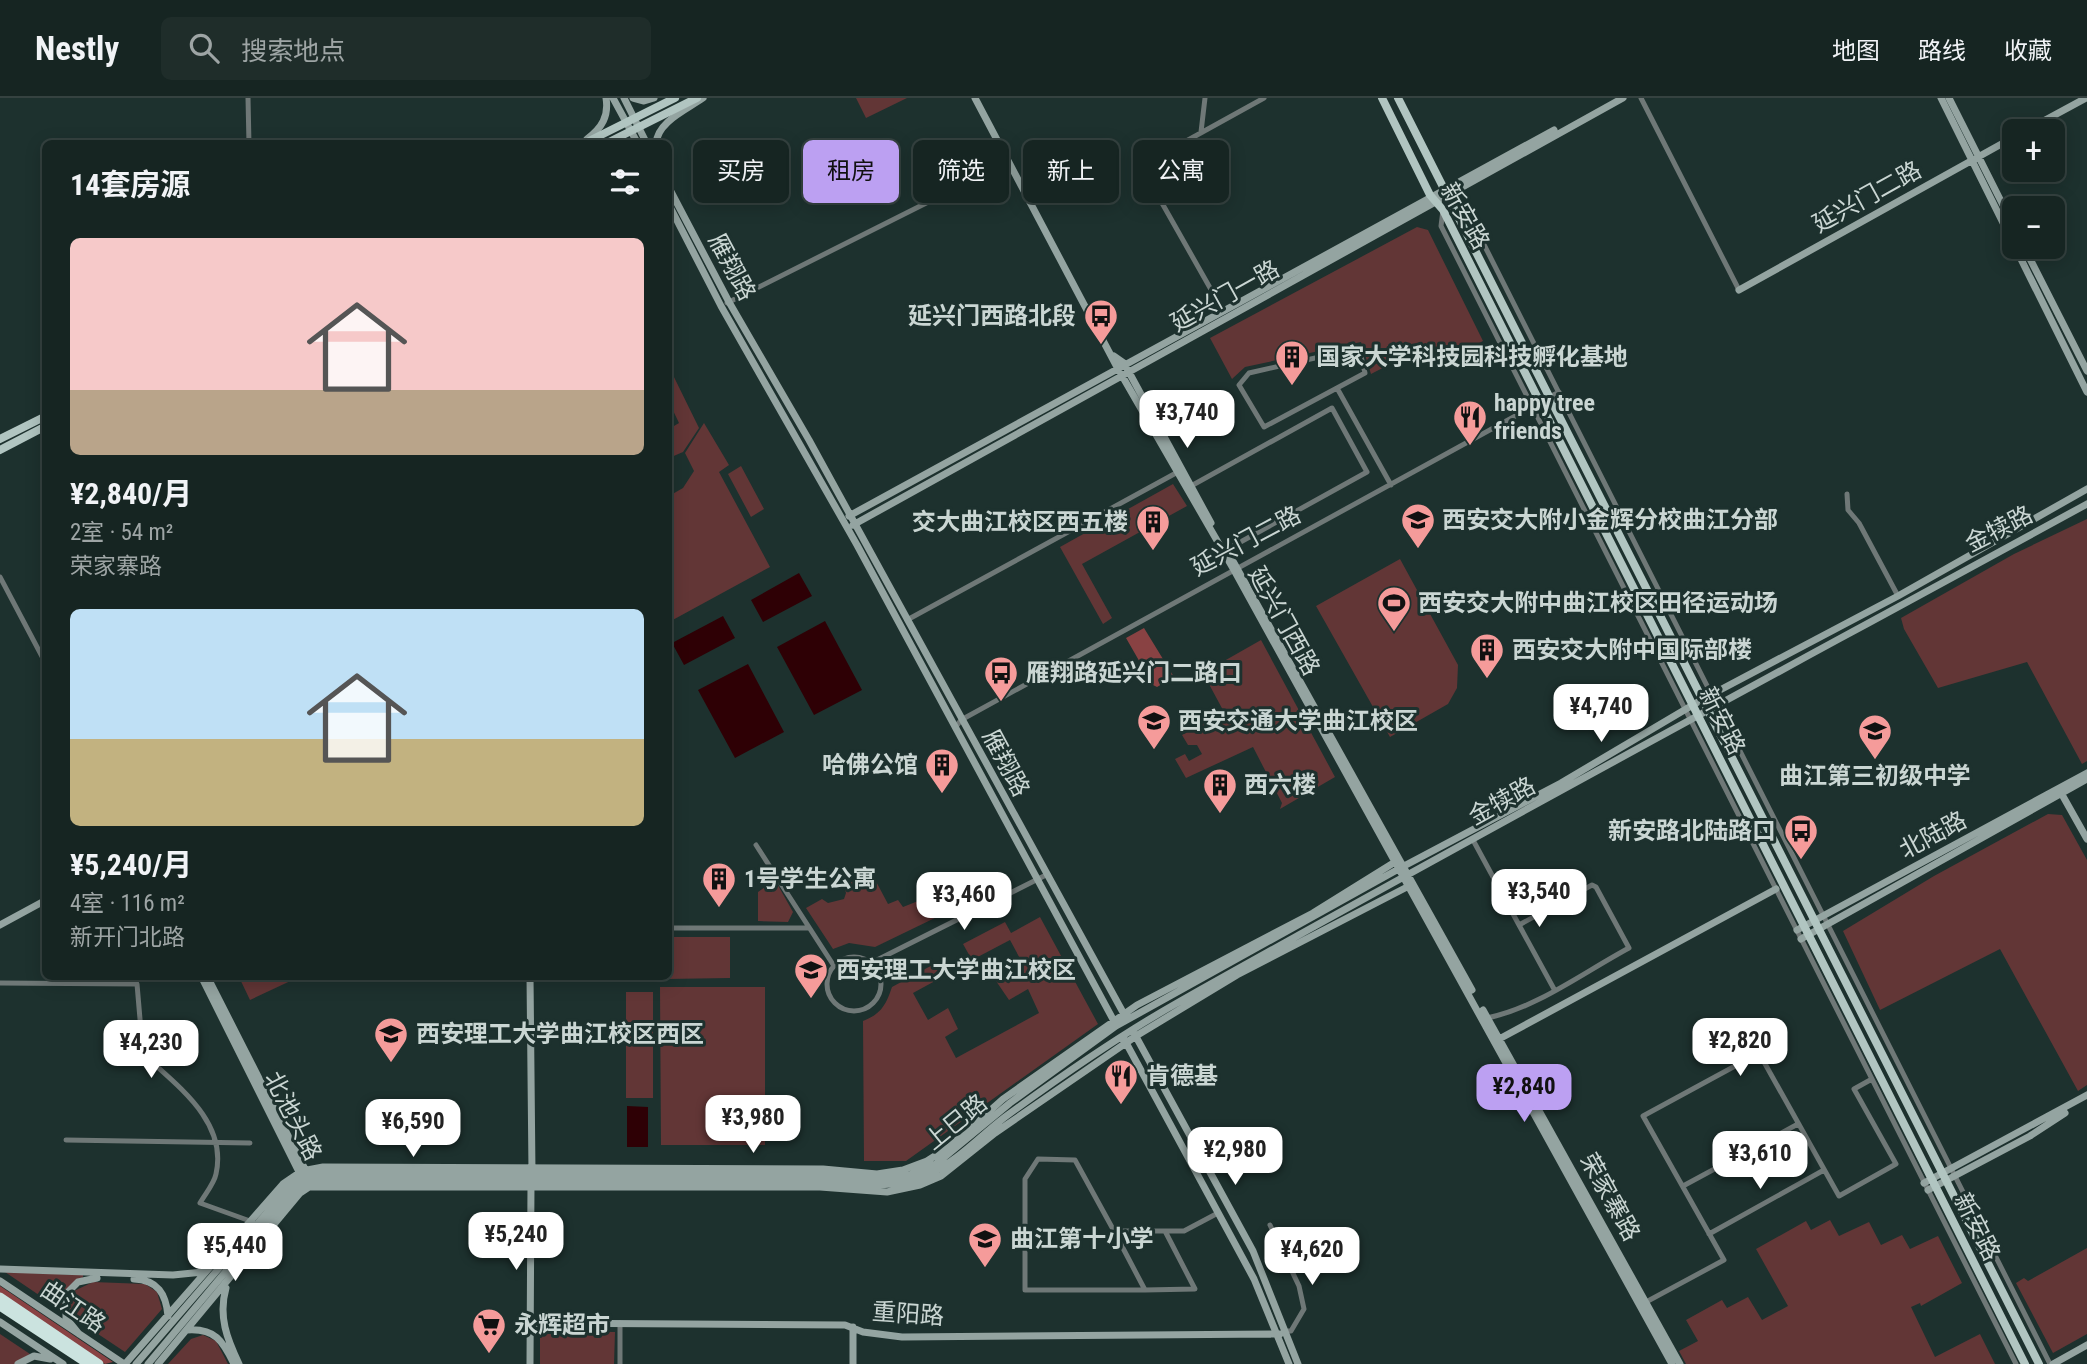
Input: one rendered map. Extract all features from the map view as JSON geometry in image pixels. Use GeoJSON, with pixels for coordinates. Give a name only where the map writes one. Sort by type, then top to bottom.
{"type":"FeatureCollection","features":[{"type":"Feature","properties":{"kind":"highway","name":"曲江路"},"geometry":{"type":"LineString","coordinates":[[0,1297],[99,1364]]}},
{"type":"Feature","properties":{"kind":"highway","name":"曲江路"},"geometry":{"type":"LineString","coordinates":[[0,1306],[88,1364]]}},
{"type":"Feature","properties":{"kind":"main road"},"geometry":{"type":"LineString","coordinates":[[590,140],[675,98]]}},
{"type":"Feature","properties":{"kind":"main road"},"geometry":{"type":"LineString","coordinates":[[612,140],[697,98]]}},
{"type":"Feature","properties":{"kind":"main road","name":"新安路"},"geometry":{"type":"LineString","coordinates":[[1382,98],[1430,195],[1440,205],[1536,404],[1800,928],[2025,1364]]}},
{"type":"Feature","properties":{"kind":"main road","name":"新安路"},"geometry":{"type":"LineString","coordinates":[[1398,98],[1555,394],[1949,1175],[2039,1364]]}},
{"type":"Feature","properties":{"kind":"main road"},"geometry":{"type":"LineString","coordinates":[[0,439],[42,418]]}},
{"type":"Feature","properties":{"kind":"main road"},"geometry":{"type":"LineString","coordinates":[[0,450],[42,428]]}},
{"type":"Feature","properties":{"kind":"street"},"geometry":{"type":"LineString","coordinates":[[248,98],[249,140]]}},
{"type":"Feature","properties":{"kind":"street"},"geometry":{"type":"LineString","coordinates":[[586,140],[602,125],[607,112],[606,98]]}},
{"type":"Feature","properties":{"kind":"street"},"geometry":{"type":"LineString","coordinates":[[613,98],[644,140]]}},
{"type":"Feature","properties":{"kind":"street"},"geometry":{"type":"LineString","coordinates":[[624,98],[630,120]]}},
{"type":"Feature","properties":{"kind":"street"},"geometry":{"type":"LineString","coordinates":[[633,98],[644,101],[654,98]]}},
{"type":"Feature","properties":{"kind":"street"},"geometry":{"type":"LineString","coordinates":[[657,140],[658,132],[664,125],[703,98]]}},
{"type":"Feature","properties":{"kind":"street","name":"延兴门西路"},"geometry":{"type":"LineString","coordinates":[[975,98],[997,140]]}},
{"type":"Feature","properties":{"kind":"street"},"geometry":{"type":"LineString","coordinates":[[1201,132],[1205,98]]}},
{"type":"Feature","properties":{"kind":"street"},"geometry":{"type":"LineString","coordinates":[[1222,310],[1141,166],[1264,98]]}},
{"type":"Feature","properties":{"kind":"street","name":"延兴门一路"},"geometry":{"type":"LineString","coordinates":[[846,528],[1125,373],[1440,205],[1447,192],[1613,98]]}},
{"type":"Feature","properties":{"kind":"street","name":"延兴门一路"},"geometry":{"type":"LineString","coordinates":[[841,520],[1430,195],[1447,192],[1623,98]]}},
{"type":"Feature","properties":{"kind":"street"},"geometry":{"type":"LineString","coordinates":[[1641,98],[1739,290]]}},
{"type":"Feature","properties":{"kind":"street"},"geometry":{"type":"LineString","coordinates":[[1941,98],[2002,205]]}},
{"type":"Feature","properties":{"kind":"street"},"geometry":{"type":"LineString","coordinates":[[1949,98],[2002,217]]}},
{"type":"Feature","properties":{"kind":"street"},"geometry":{"type":"LineString","coordinates":[[2047,119],[2085,98]]}},
{"type":"Feature","properties":{"kind":"street"},"geometry":{"type":"LineString","coordinates":[[635,128],[637,140]]}},
{"type":"Feature","properties":{"kind":"street","name":"延兴门二路"},"geometry":{"type":"LineString","coordinates":[[1739,290],[2002,144]]}},
{"type":"Feature","properties":{"kind":"street","name":"延兴门西路"},"geometry":{"type":"LineString","coordinates":[[1009,164],[1113,355],[1121,365],[1176,473],[1237,569]]}},
{"type":"Feature","properties":{"kind":"street","name":"雁翔路"},"geometry":{"type":"LineString","coordinates":[[672,194],[729,302],[855,523],[961,720],[1115,1024],[1298,1364]]}},
{"type":"Feature","properties":{"kind":"street"},"geometry":{"type":"LineString","coordinates":[[721,306],[926,203]]}},
{"type":"Feature","properties":{"kind":"street","name":"雁翔路"},"geometry":{"type":"LineString","coordinates":[[672,211],[721,306],[955,728],[1134,1032],[1253,1251],[1289,1364]]}},
{"type":"Feature","properties":{"kind":"street"},"geometry":{"type":"LineString","coordinates":[[2021,259],[2087,392]]}},
{"type":"Feature","properties":{"kind":"street"},"geometry":{"type":"LineString","coordinates":[[2030,259],[2087,371]]}},
{"type":"Feature","properties":{"kind":"street"},"geometry":{"type":"LineString","coordinates":[[1359,348],[1365,373],[1337,388],[1264,428],[1239,385],[1249,373],[1359,348]]}},
{"type":"Feature","properties":{"kind":"street","name":"延兴门西路"},"geometry":{"type":"LineString","coordinates":[[1125,373],[1191,486],[1399,866]]}},
{"type":"Feature","properties":{"kind":"street"},"geometry":{"type":"LineString","coordinates":[[1337,388],[1391,485]]}},
{"type":"Feature","properties":{"kind":"street","name":"延兴门二路"},"geometry":{"type":"LineString","coordinates":[[955,728],[961,720],[1555,394]]}},
{"type":"Feature","properties":{"kind":"street"},"geometry":{"type":"LineString","coordinates":[[1191,486],[1332,408],[1367,472],[1226,550]]}},
{"type":"Feature","properties":{"kind":"street"},"geometry":{"type":"LineString","coordinates":[[1271,423],[1279,437]]}},
{"type":"Feature","properties":{"kind":"street"},"geometry":{"type":"LineString","coordinates":[[907,620],[1176,473]]}},
{"type":"Feature","properties":{"kind":"street","name":"金犊路"},"geometry":{"type":"LineString","coordinates":[[1121,1035],[1134,1032],[1473,840],[1692,713],[1707,696],[1898,596],[2087,489]]}},
{"type":"Feature","properties":{"kind":"street"},"geometry":{"type":"LineString","coordinates":[[1847,494],[1848,510],[1859,523],[1898,596]]}},
{"type":"Feature","properties":{"kind":"street","name":"金犊路"},"geometry":{"type":"LineString","coordinates":[[1125,1017],[1399,866],[1540,795],[1692,713],[1714,710],[1994,552],[2087,505]]}},
{"type":"Feature","properties":{"kind":"street"},"geometry":{"type":"LineString","coordinates":[[0,577],[42,656]]}},
{"type":"Feature","properties":{"kind":"street"},"geometry":{"type":"LineString","coordinates":[[1692,713],[1776,889],[1800,928]]}},
{"type":"Feature","properties":{"kind":"street","name":"北陆路"},"geometry":{"type":"LineString","coordinates":[[1805,937],[2087,773]]}},
{"type":"Feature","properties":{"kind":"street","name":"北陆路"},"geometry":{"type":"LineString","coordinates":[[1800,928],[2087,779]]}},
{"type":"Feature","properties":{"kind":"street"},"geometry":{"type":"LineString","coordinates":[[2060,791],[2087,839]]}},
{"type":"Feature","properties":{"kind":"street"},"geometry":{"type":"LineString","coordinates":[[1473,840],[1554,989]]}},
{"type":"Feature","properties":{"kind":"street"},"geometry":{"type":"LineString","coordinates":[[756,845],[834,966]]}},
{"type":"Feature","properties":{"kind":"street","name":"荣家寨路"},"geometry":{"type":"LineString","coordinates":[[1399,866],[1501,1038],[1680,1364]]}},
{"type":"Feature","properties":{"kind":"street"},"geometry":{"type":"LineString","coordinates":[[871,963],[1042,876]]}},
{"type":"Feature","properties":{"kind":"street","name":"荣家寨路"},"geometry":{"type":"LineString","coordinates":[[1406,876],[1409,886],[1672,1364]]}},
{"type":"Feature","properties":{"kind":"street"},"geometry":{"type":"LineString","coordinates":[[125,1364],[204,1271],[283,1185],[305,1177],[531,1177],[820,1186],[876,1192],[909,1188],[949,1170],[1001,1128],[1126,1043],[1134,1032],[1409,886]]}},
{"type":"Feature","properties":{"kind":"street"},"geometry":{"type":"LineString","coordinates":[[1487,1018],[1510,1013],[1629,948],[1596,887],[1591,886],[1519,925]]}},
{"type":"Feature","properties":{"kind":"street"},"geometry":{"type":"LineString","coordinates":[[1501,1038],[1776,889]]}},
{"type":"Feature","properties":{"kind":"street"},"geometry":{"type":"LineString","coordinates":[[0,925],[42,903]]}},
{"type":"Feature","properties":{"kind":"street"},"geometry":{"type":"LineString","coordinates":[[672,928],[808,928]]}},
{"type":"Feature","properties":{"kind":"street"},"geometry":{"type":"LineString","coordinates":[[1805,937],[1872,1079],[1930,1184],[2016,1364]]}},
{"type":"Feature","properties":{"kind":"street"},"geometry":{"type":"LineString","coordinates":[[848,958],[864,959],[871,963],[880,976],[880,991],[872,1004],[859,1011],[843,1009],[830,998],[827,981],[834,966],[848,958]]}},
{"type":"Feature","properties":{"kind":"street","name":"北池头路"},"geometry":{"type":"LineString","coordinates":[[203,980],[305,1177]]}},
{"type":"Feature","properties":{"kind":"street","name":"北池头路"},"geometry":{"type":"LineString","coordinates":[[209,980],[305,1177]]}},
{"type":"Feature","properties":{"kind":"street"},"geometry":{"type":"LineString","coordinates":[[530,980],[530,1364]]}},
{"type":"Feature","properties":{"kind":"street"},"geometry":{"type":"LineString","coordinates":[[0,983],[137,984],[143,1054],[198,1106],[216,1144],[216,1175],[200,1203],[250,1221]]}},
{"type":"Feature","properties":{"kind":"street","name":"上巳路"},"geometry":{"type":"LineString","coordinates":[[531,1177],[818,1175],[867,1180],[910,1175],[949,1155],[1010,1103],[1125,1017]]}},
{"type":"Feature","properties":{"kind":"street","name":"上巳路"},"geometry":{"type":"LineString","coordinates":[[531,1177],[816,1181],[874,1186],[907,1182],[944,1167],[1007,1115],[1121,1035]]}},
{"type":"Feature","properties":{"kind":"street"},"geometry":{"type":"LineString","coordinates":[[1646,1302],[1724,1261],[1643,1116],[1759,1053],[1839,1196],[1896,1164],[1854,1090],[1872,1079]]}},
{"type":"Feature","properties":{"kind":"street"},"geometry":{"type":"LineString","coordinates":[[1949,1175],[2087,1095]]}},
{"type":"Feature","properties":{"kind":"street"},"geometry":{"type":"LineString","coordinates":[[1930,1184],[2087,1101]]}},
{"type":"Feature","properties":{"kind":"street"},"geometry":{"type":"LineString","coordinates":[[1683,1186],[1798,1124]]}},
{"type":"Feature","properties":{"kind":"street"},"geometry":{"type":"LineString","coordinates":[[66,1140],[250,1143]]}},
{"type":"Feature","properties":{"kind":"street"},"geometry":{"type":"LineString","coordinates":[[1145,1290],[1075,1160],[1038,1159],[1025,1179],[1025,1290],[1145,1290],[1195,1289],[1165,1231]]}},
{"type":"Feature","properties":{"kind":"street"},"geometry":{"type":"LineString","coordinates":[[1709,1234],[1824,1170]]}},
{"type":"Feature","properties":{"kind":"street"},"geometry":{"type":"LineString","coordinates":[[1949,1175],[2051,1364],[2087,1345]]}},
{"type":"Feature","properties":{"kind":"street"},"geometry":{"type":"LineString","coordinates":[[148,1364],[167,1334],[225,1261],[305,1177],[531,1177]]}},
{"type":"Feature","properties":{"kind":"street"},"geometry":{"type":"LineString","coordinates":[[136,1364],[234,1263],[305,1177]]}},
{"type":"Feature","properties":{"kind":"street"},"geometry":{"type":"LineString","coordinates":[[158,1364],[300,1193],[305,1177]]}},
{"type":"Feature","properties":{"kind":"street"},"geometry":{"type":"LineString","coordinates":[[1114,1231],[1184,1231],[1219,1213]]}},
{"type":"Feature","properties":{"kind":"street"},"geometry":{"type":"LineString","coordinates":[[1270,1225],[1299,1286],[1304,1309],[1291,1331],[1281,1333]]}},
{"type":"Feature","properties":{"kind":"street"},"geometry":{"type":"LineString","coordinates":[[0,1269],[173,1275],[204,1271],[225,1261]]}},
{"type":"Feature","properties":{"kind":"street"},"geometry":{"type":"LineString","coordinates":[[234,1263],[223,1306],[224,1326],[239,1364]]}},
{"type":"Feature","properties":{"kind":"street"},"geometry":{"type":"LineString","coordinates":[[79,1334],[68,1323],[64,1304],[68,1290],[83,1279],[146,1280],[163,1293],[168,1313],[167,1334]]}},
{"type":"Feature","properties":{"kind":"street","name":"曲江路"},"geometry":{"type":"LineString","coordinates":[[0,1281],[125,1364]]}},
{"type":"Feature","properties":{"kind":"street"},"geometry":{"type":"LineString","coordinates":[[0,1322],[62,1363]]}},
{"type":"Feature","properties":{"kind":"street","name":"重阳路"},"geometry":{"type":"LineString","coordinates":[[530,1323],[853,1327],[872,1334],[902,1337],[1281,1333]]}},
{"type":"Feature","properties":{"kind":"street"},"geometry":{"type":"LineString","coordinates":[[620,1323],[620,1364]]}},
{"type":"Feature","properties":{"kind":"street"},"geometry":{"type":"LineString","coordinates":[[853,1327],[853,1364]]}},
{"type":"Feature","properties":{"kind":"street"},"geometry":{"type":"LineString","coordinates":[[167,1334],[204,1330],[217,1335],[234,1364]]}},
{"type":"Feature","properties":{"kind":"street"},"geometry":{"type":"LineString","coordinates":[[19,1364],[37,1356],[62,1363]]}},
{"type":"Feature","properties":{"kind":"shaded area"},"geometry":{"type":"Polygon","coordinates":[[[856,98],[907,98],[866,118],[856,98]]]}},
{"type":"Feature","properties":{"kind":"shaded area"},"geometry":{"type":"Polygon","coordinates":[[[1417,227],[1428,230],[1483,341],[1437,365],[1425,346],[1371,374],[1361,342],[1245,367],[1232,379],[1210,338],[1417,227]]]}},
{"type":"Feature","properties":{"kind":"shaded area"},"geometry":{"type":"Polygon","coordinates":[[[672,373],[699,428],[683,452],[672,457],[672,427],[679,423],[672,408],[672,373]]]}},
{"type":"Feature","properties":{"kind":"shaded area"},"geometry":{"type":"Polygon","coordinates":[[[704,423],[729,465],[719,472],[770,567],[672,620],[672,494],[683,488],[694,471],[685,453],[704,423]]]}},
{"type":"Feature","properties":{"kind":"shaded area"},"geometry":{"type":"Polygon","coordinates":[[[741,466],[764,509],[751,517],[728,474],[741,466]]]}},
{"type":"Feature","properties":{"kind":"shaded area"},"geometry":{"type":"Polygon","coordinates":[[[1173,484],[1187,506],[1082,564],[1112,618],[1103,624],[1060,547],[1173,484]]]}},
{"type":"Feature","properties":{"kind":"shaded area"},"geometry":{"type":"Polygon","coordinates":[[[2087,519],[2087,761],[2082,764],[2027,662],[1938,688],[1904,629],[1901,618],[2014,554],[2087,519]]]}},
{"type":"Feature","properties":{"kind":"shaded area"},"geometry":{"type":"Polygon","coordinates":[[[1400,559],[1458,665],[1457,688],[1448,704],[1390,737],[1316,606],[1400,559]]]}},
{"type":"Feature","properties":{"kind":"shaded area"},"geometry":{"type":"Polygon","coordinates":[[[799,573],[812,596],[763,622],[751,600],[799,573]]]}},
{"type":"Feature","properties":{"kind":"shaded area"},"geometry":{"type":"Polygon","coordinates":[[[723,616],[735,638],[684,665],[672,643],[723,616]]]}},
{"type":"Feature","properties":{"kind":"shaded area"},"geometry":{"type":"Polygon","coordinates":[[[825,621],[862,690],[814,715],[777,647],[825,621]]]}},
{"type":"Feature","properties":{"kind":"shaded area"},"geometry":{"type":"Polygon","coordinates":[[[1144,628],[1174,677],[1157,687],[1153,685],[1126,638],[1144,628]]]}},
{"type":"Feature","properties":{"kind":"shaded area"},"geometry":{"type":"Polygon","coordinates":[[[1261,640],[1335,777],[1280,809],[1282,803],[1253,747],[1186,778],[1175,759],[1185,754],[1189,761],[1202,754],[1197,745],[1188,745],[1182,735],[1224,712],[1203,673],[1261,640]]]}},
{"type":"Feature","properties":{"kind":"shaded area"},"geometry":{"type":"Polygon","coordinates":[[[748,664],[784,732],[735,758],[698,690],[748,664]]]}},
{"type":"Feature","properties":{"kind":"shaded area"},"geometry":{"type":"Polygon","coordinates":[[[2048,814],[2062,815],[2087,860],[2087,1085],[2078,1091],[2000,949],[1880,1010],[1843,931],[1934,876],[2048,814]]]}},
{"type":"Feature","properties":{"kind":"shaded area"},"geometry":{"type":"Polygon","coordinates":[[[871,872],[888,904],[898,900],[903,907],[928,897],[939,916],[875,947],[849,943],[833,949],[806,908],[822,899],[828,903],[844,899],[844,886],[871,872]]]}},
{"type":"Feature","properties":{"kind":"shaded area"},"geometry":{"type":"Polygon","coordinates":[[[775,880],[793,912],[788,922],[758,921],[758,892],[775,880]]]}},
{"type":"Feature","properties":{"kind":"shaded area"},"geometry":{"type":"Polygon","coordinates":[[[1040,917],[1098,1024],[906,1161],[864,1161],[863,1021],[882,1008],[892,987],[938,962],[946,975],[913,993],[928,1020],[948,1008],[958,1029],[945,1037],[956,1058],[1039,1013],[1028,989],[1009,1000],[996,981],[1024,966],[1010,940],[972,960],[963,944],[1005,922],[1011,933],[1040,917]]]}},
{"type":"Feature","properties":{"kind":"shaded area"},"geometry":{"type":"Polygon","coordinates":[[[672,937],[730,937],[730,978],[672,979],[672,937]]]}},
{"type":"Feature","properties":{"kind":"shaded area"},"geometry":{"type":"Polygon","coordinates":[[[240,980],[293,980],[250,1000],[240,980]]]}},
{"type":"Feature","properties":{"kind":"shaded area"},"geometry":{"type":"Polygon","coordinates":[[[660,987],[765,987],[765,1145],[661,1145],[660,987]]]}},
{"type":"Feature","properties":{"kind":"shaded area"},"geometry":{"type":"Polygon","coordinates":[[[626,992],[653,992],[653,1098],[626,1098],[626,992]]]}},
{"type":"Feature","properties":{"kind":"shaded area"},"geometry":{"type":"Polygon","coordinates":[[[627,1106],[648,1107],[648,1147],[627,1147],[627,1106]]]}},
{"type":"Feature","properties":{"kind":"shaded area"},"geometry":{"type":"Polygon","coordinates":[[[1830,1220],[1839,1236],[1869,1222],[1881,1245],[1902,1235],[1910,1249],[1938,1236],[1962,1283],[1921,1306],[1920,1303],[1911,1307],[1935,1357],[1980,1334],[1995,1364],[1686,1364],[1679,1351],[1698,1341],[1686,1320],[1722,1300],[1727,1308],[1748,1297],[1762,1320],[1788,1306],[1756,1249],[1806,1221],[1811,1230],[1830,1220]]]}},
{"type":"Feature","properties":{"kind":"shaded area"},"geometry":{"type":"Polygon","coordinates":[[[2087,1248],[2087,1334],[2053,1353],[2016,1283],[2024,1278],[2028,1281],[2087,1248]]]}},
{"type":"Feature","properties":{"kind":"shaded area"},"geometry":{"type":"Polygon","coordinates":[[[5,1272],[83,1277],[63,1295],[61,1310],[5,1272]]]}},
{"type":"Feature","properties":{"kind":"shaded area"},"geometry":{"type":"Polygon","coordinates":[[[93,1282],[145,1284],[157,1292],[162,1309],[125,1352],[71,1316],[69,1302],[74,1291],[93,1282]]]}},
{"type":"Feature","properties":{"kind":"shaded area"},"geometry":{"type":"Polygon","coordinates":[[[0,1286],[113,1362],[105,1364],[0,1294],[0,1286]]]}},
{"type":"Feature","properties":{"kind":"shaded area"},"geometry":{"type":"Polygon","coordinates":[[[540,1331],[615,1332],[614,1364],[540,1364],[540,1331]]]}},
{"type":"Feature","properties":{"kind":"shaded area"},"geometry":{"type":"Polygon","coordinates":[[[0,1334],[30,1354],[15,1364],[0,1364],[0,1334]]]}},
{"type":"Feature","properties":{"kind":"shaded area"},"geometry":{"type":"Polygon","coordinates":[[[203,1335],[216,1341],[228,1364],[168,1364],[191,1339],[203,1335]]]}},
{"type":"Feature","properties":{"kind":"place","name":"延兴门西路北段"},"geometry":{"type":"Point","coordinates":[1101,346]}},
{"type":"Feature","properties":{"kind":"place","name":"国家大学科技园科技孵化基地"},"geometry":{"type":"Point","coordinates":[1292,387]}},
{"type":"Feature","properties":{"kind":"place","name":"happy tree friends"},"geometry":{"type":"Point","coordinates":[1470,447]}},
{"type":"Feature","properties":{"kind":"place","name":"西安交大附小金辉分校曲江分部"},"geometry":{"type":"Point","coordinates":[1418,550]}},
{"type":"Feature","properties":{"kind":"place","name":"交大曲江校区西五楼"},"geometry":{"type":"Point","coordinates":[1153,552]}},
{"type":"Feature","properties":{"kind":"place","name":"西安交大附中曲江校区田径运动场"},"geometry":{"type":"Point","coordinates":[1394,633]}},
{"type":"Feature","properties":{"kind":"place","name":"西安交大附中国际部楼"},"geometry":{"type":"Point","coordinates":[1487,680]}},
{"type":"Feature","properties":{"kind":"place","name":"雁翔路延兴门二路口"},"geometry":{"type":"Point","coordinates":[1001,703]}},
{"type":"Feature","properties":{"kind":"place","name":"西安交通大学曲江校区"},"geometry":{"type":"Point","coordinates":[1154,751]}},
{"type":"Feature","properties":{"kind":"place","name":"曲江第三初级中学"},"geometry":{"type":"Point","coordinates":[1875,761]}},
{"type":"Feature","properties":{"kind":"place","name":"哈佛公馆"},"geometry":{"type":"Point","coordinates":[942,795]}},
{"type":"Feature","properties":{"kind":"place","name":"西六楼"},"geometry":{"type":"Point","coordinates":[1220,815]}},
{"type":"Feature","properties":{"kind":"place","name":"新安路北陆路口"},"geometry":{"type":"Point","coordinates":[1801,861]}},
{"type":"Feature","properties":{"kind":"place","name":"1号学生公寓"},"geometry":{"type":"Point","coordinates":[719,909]}},
{"type":"Feature","properties":{"kind":"place","name":"西安理工大学曲江校区"},"geometry":{"type":"Point","coordinates":[811,1000]}},
{"type":"Feature","properties":{"kind":"place","name":"西安理工大学曲江校区西区"},"geometry":{"type":"Point","coordinates":[391,1064]}},
{"type":"Feature","properties":{"kind":"place","name":"肯德基"},"geometry":{"type":"Point","coordinates":[1121,1106]}},
{"type":"Feature","properties":{"kind":"place","name":"曲江第十小学"},"geometry":{"type":"Point","coordinates":[985,1269]}},
{"type":"Feature","properties":{"kind":"place","name":"永辉超市"},"geometry":{"type":"Point","coordinates":[489,1355]}}]}
